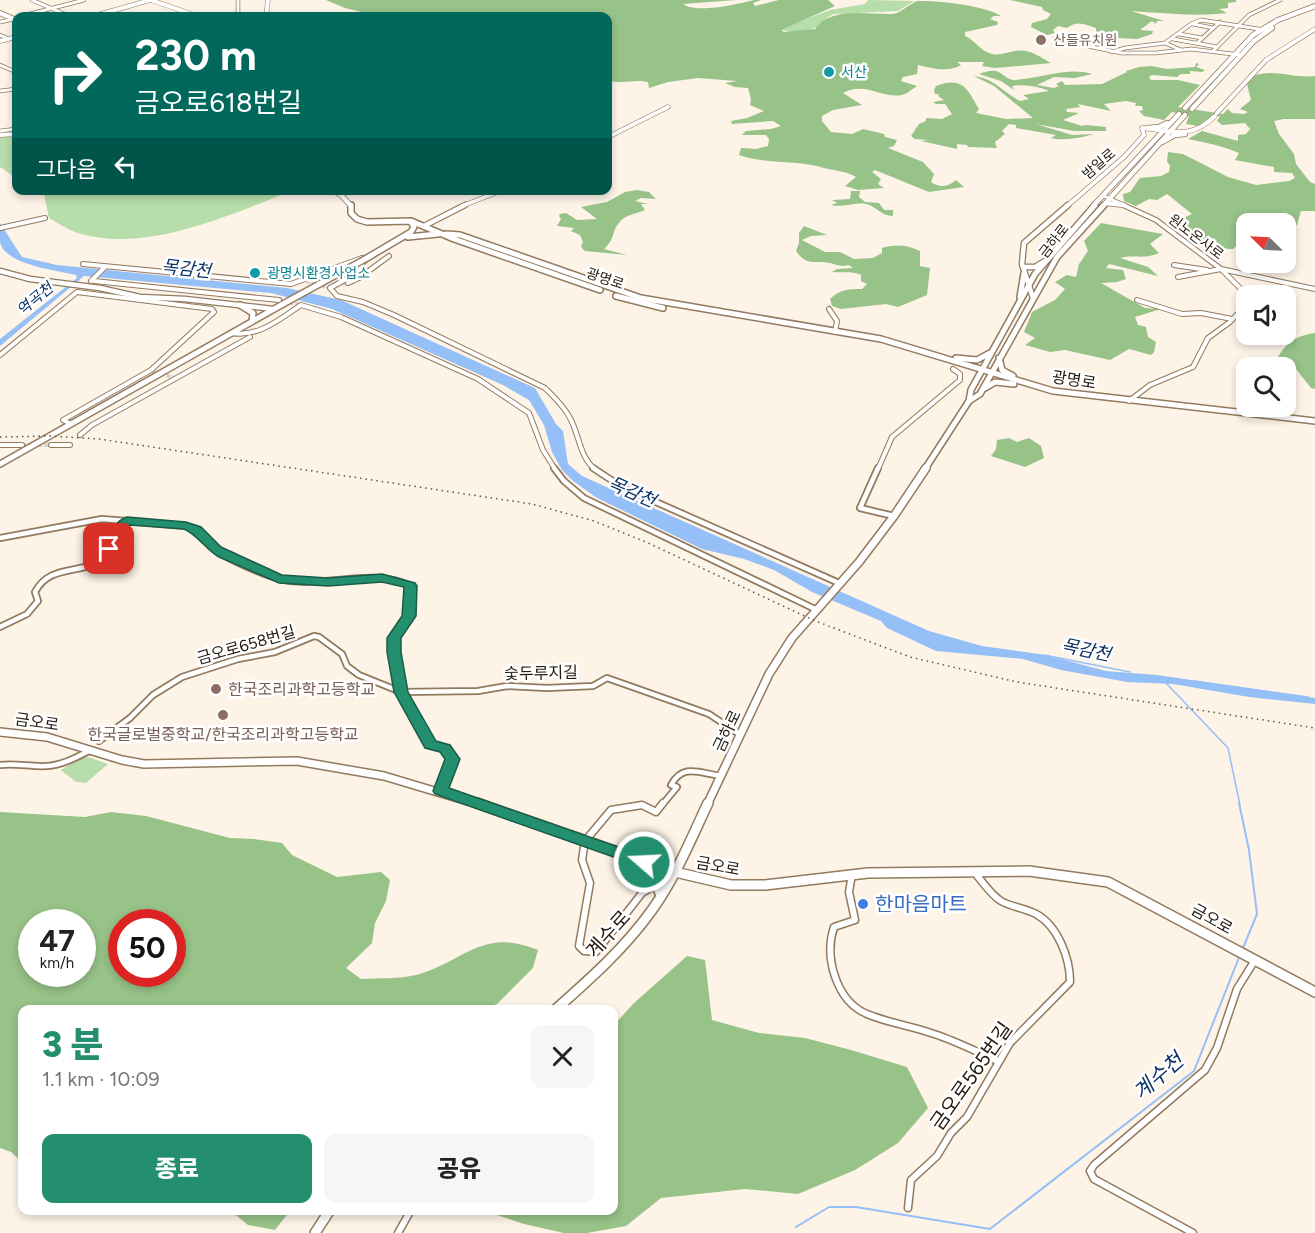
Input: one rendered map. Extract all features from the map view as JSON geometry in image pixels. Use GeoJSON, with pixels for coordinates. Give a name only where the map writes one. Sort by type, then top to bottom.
{"type":"FeatureCollection","features":[{"type":"Feature","properties":{"kind":"main road"},"geometry":{"type":"LineString","coordinates":[[1185,108],[1246,40],[1278,20],[1314,5]]}},
{"type":"Feature","properties":{"kind":"main road"},"geometry":{"type":"LineString","coordinates":[[1192,109],[1267,30],[1314,5]]}},
{"type":"Feature","properties":{"kind":"main road","name":"금하로"},"geometry":{"type":"LineString","coordinates":[[969,401],[975,381],[1045,261],[1166,131],[1179,114]]}},
{"type":"Feature","properties":{"kind":"main road","name":"금하로"},"geometry":{"type":"LineString","coordinates":[[1166,131],[1175,126],[1185,115]]}},
{"type":"Feature","properties":{"kind":"main road"},"geometry":{"type":"LineString","coordinates":[[1147,128],[1161,127],[1173,120]]}},
{"type":"Feature","properties":{"kind":"main road"},"geometry":{"type":"LineString","coordinates":[[1175,126],[1185,134]]}},
{"type":"Feature","properties":{"kind":"main road"},"geometry":{"type":"LineString","coordinates":[[1147,128],[1155,133],[1154,144],[1174,135],[1185,134]]}},
{"type":"Feature","properties":{"kind":"main road","name":"금하로"},"geometry":{"type":"LineString","coordinates":[[675,872],[769,674],[792,638],[894,516],[969,401],[982,389],[1057,257],[1116,193],[1154,144]]}},
{"type":"Feature","properties":{"kind":"main road"},"geometry":{"type":"LineString","coordinates":[[1116,193],[1124,205]]}},
{"type":"Feature","properties":{"kind":"main road","name":"광명로"},"geometry":{"type":"LineString","coordinates":[[341,195],[351,204],[351,213],[357,219],[381,223],[411,221],[644,304],[881,339],[1061,393],[1315,421]]}},
{"type":"Feature","properties":{"kind":"main road"},"geometry":{"type":"LineString","coordinates":[[1108,201],[1124,205]]}},
{"type":"Feature","properties":{"kind":"main road"},"geometry":{"type":"LineString","coordinates":[[404,237],[414,227],[411,221]]}},
{"type":"Feature","properties":{"kind":"main road"},"geometry":{"type":"LineString","coordinates":[[0,464],[273,309],[281,302],[424,226]]}},
{"type":"Feature","properties":{"kind":"main road"},"geometry":{"type":"LineString","coordinates":[[404,237],[426,233],[445,234]]}},
{"type":"Feature","properties":{"kind":"main road"},"geometry":{"type":"LineString","coordinates":[[1018,305],[1024,270]]}},
{"type":"Feature","properties":{"kind":"main road"},"geometry":{"type":"LineString","coordinates":[[240,305],[255,315],[250,322]]}},
{"type":"Feature","properties":{"kind":"main road"},"geometry":{"type":"LineString","coordinates":[[936,355],[977,360],[992,351]]}},
{"type":"Feature","properties":{"kind":"main road"},"geometry":{"type":"LineString","coordinates":[[936,355],[971,371],[975,381]]}},
{"type":"Feature","properties":{"kind":"main road"},"geometry":{"type":"LineString","coordinates":[[999,358],[1002,370],[1029,384]]}},
{"type":"Feature","properties":{"kind":"main road"},"geometry":{"type":"LineString","coordinates":[[982,389],[995,382],[1029,384]]}},
{"type":"Feature","properties":{"kind":"main road","name":"금오로"},"geometry":{"type":"LineString","coordinates":[[0,732],[47,737],[122,760],[144,764],[170,765],[244,760],[308,762],[384,776],[441,791],[644,862],[716,883],[748,886],[852,874],[974,871],[1051,872],[1108,882],[1146,900],[1315,992]]}},
{"type":"Feature","properties":{"kind":"main road"},"geometry":{"type":"LineString","coordinates":[[644,862],[657,883],[661,896]]}},
{"type":"Feature","properties":{"kind":"main road","name":"계수로"},"geometry":{"type":"LineString","coordinates":[[560,1005],[625,945],[661,896],[675,872]]}},
{"type":"Feature","properties":{"kind":"main road"},"geometry":{"type":"LineString","coordinates":[[315,1233],[327,1215]]}},
{"type":"Feature","properties":{"kind":"street"},"geometry":{"type":"LineString","coordinates":[[32,0],[59,12]]}},
{"type":"Feature","properties":{"kind":"street"},"geometry":{"type":"LineString","coordinates":[[39,12],[84,0]]}},
{"type":"Feature","properties":{"kind":"street"},"geometry":{"type":"LineString","coordinates":[[108,12],[151,0],[186,12]]}},
{"type":"Feature","properties":{"kind":"street"},"geometry":{"type":"LineString","coordinates":[[1213,51],[1253,12],[1280,0]]}},
{"type":"Feature","properties":{"kind":"street"},"geometry":{"type":"LineString","coordinates":[[1112,52],[1122,47],[1165,42],[1173,39],[1191,24],[1205,20],[1267,30]]}},
{"type":"Feature","properties":{"kind":"street"},"geometry":{"type":"LineString","coordinates":[[1197,43],[1220,21]]}},
{"type":"Feature","properties":{"kind":"street"},"geometry":{"type":"LineString","coordinates":[[1191,24],[1214,28]]}},
{"type":"Feature","properties":{"kind":"street"},"geometry":{"type":"LineString","coordinates":[[1147,128],[1185,134],[1209,123],[1266,60],[1315,29]]}},
{"type":"Feature","properties":{"kind":"street"},"geometry":{"type":"LineString","coordinates":[[1179,34],[1202,38]]}},
{"type":"Feature","properties":{"kind":"street"},"geometry":{"type":"LineString","coordinates":[[0,35],[9,39]]}},
{"type":"Feature","properties":{"kind":"street"},"geometry":{"type":"LineString","coordinates":[[0,41],[12,38]]}},
{"type":"Feature","properties":{"kind":"street"},"geometry":{"type":"LineString","coordinates":[[1054,39],[1112,52],[1156,53],[1191,49],[1241,56]]}},
{"type":"Feature","properties":{"kind":"street"},"geometry":{"type":"LineString","coordinates":[[1173,39],[1217,46]]}},
{"type":"Feature","properties":{"kind":"street"},"geometry":{"type":"LineString","coordinates":[[1165,42],[1182,50]]}},
{"type":"Feature","properties":{"kind":"street"},"geometry":{"type":"LineString","coordinates":[[612,135],[668,107]]}},
{"type":"Feature","properties":{"kind":"street","name":"밤일로"},"geometry":{"type":"LineString","coordinates":[[1024,270],[1022,250],[1024,243],[1124,157],[1144,135],[1142,128],[1147,128]]}},
{"type":"Feature","properties":{"kind":"street"},"geometry":{"type":"LineString","coordinates":[[424,226],[460,207],[490,195]]}},
{"type":"Feature","properties":{"kind":"street"},"geometry":{"type":"LineString","coordinates":[[1104,196],[1108,201]]}},
{"type":"Feature","properties":{"kind":"street","name":"원노온사로"},"geometry":{"type":"LineString","coordinates":[[1124,205],[1156,220],[1221,269],[1315,289]]}},
{"type":"Feature","properties":{"kind":"street"},"geometry":{"type":"LineString","coordinates":[[0,228],[45,218]]}},
{"type":"Feature","properties":{"kind":"street"},"geometry":{"type":"LineString","coordinates":[[82,264],[291,284],[370,256]]}},
{"type":"Feature","properties":{"kind":"street"},"geometry":{"type":"LineString","coordinates":[[336,294],[359,271],[370,256]]}},
{"type":"Feature","properties":{"kind":"street"},"geometry":{"type":"LineString","coordinates":[[389,256],[359,278],[330,288],[336,294],[363,302],[393,315],[545,388],[563,406],[571,420],[588,464],[622,487],[839,583]]}},
{"type":"Feature","properties":{"kind":"street"},"geometry":{"type":"LineString","coordinates":[[1034,298],[1024,270],[1045,261]]}},
{"type":"Feature","properties":{"kind":"street"},"geometry":{"type":"LineString","coordinates":[[1174,264],[1210,271]]}},
{"type":"Feature","properties":{"kind":"street"},"geometry":{"type":"LineString","coordinates":[[105,267],[92,282],[281,302]]}},
{"type":"Feature","properties":{"kind":"street"},"geometry":{"type":"LineString","coordinates":[[1178,277],[1221,269],[1237,285]]}},
{"type":"Feature","properties":{"kind":"street"},"geometry":{"type":"LineString","coordinates":[[0,271],[82,290],[212,309],[213,312],[151,370],[63,420],[71,424]]}},
{"type":"Feature","properties":{"kind":"street"},"geometry":{"type":"LineString","coordinates":[[0,355],[82,290],[273,309]]}},
{"type":"Feature","properties":{"kind":"street"},"geometry":{"type":"LineString","coordinates":[[1137,300],[1182,314],[1201,313],[1232,319]]}},
{"type":"Feature","properties":{"kind":"street"},"geometry":{"type":"LineString","coordinates":[[80,435],[92,425],[301,305],[341,317],[478,379],[529,413],[536,437],[558,476],[584,498],[817,610]]}},
{"type":"Feature","properties":{"kind":"street"},"geometry":{"type":"LineString","coordinates":[[829,309],[837,321],[835,332]]}},
{"type":"Feature","properties":{"kind":"street"},"geometry":{"type":"LineString","coordinates":[[1129,401],[1132,396],[1157,381],[1193,367],[1208,338],[1236,315]]}},
{"type":"Feature","properties":{"kind":"street"},"geometry":{"type":"LineString","coordinates":[[230,347],[242,337],[264,327]]}},
{"type":"Feature","properties":{"kind":"street"},"geometry":{"type":"LineString","coordinates":[[231,333],[242,337]]}},
{"type":"Feature","properties":{"kind":"street"},"geometry":{"type":"LineString","coordinates":[[894,516],[860,508],[892,436],[960,380],[960,374],[953,369]]}},
{"type":"Feature","properties":{"kind":"street"},"geometry":{"type":"LineString","coordinates":[[0,445],[22,445]]}},
{"type":"Feature","properties":{"kind":"street"},"geometry":{"type":"LineString","coordinates":[[51,445],[70,445]]}},
{"type":"Feature","properties":{"kind":"street"},"geometry":{"type":"LineString","coordinates":[[0,538],[110,519],[190,527],[224,555],[279,579],[328,582],[391,579],[410,586],[409,616],[396,632],[393,644],[401,692],[430,744],[445,749],[453,759],[441,791]]}},
{"type":"Feature","properties":{"kind":"street"},"geometry":{"type":"LineString","coordinates":[[0,627],[32,610],[38,602],[35,592],[37,588],[50,576],[62,570],[84,567],[108,558],[113,537],[127,521]]}},
{"type":"Feature","properties":{"kind":"street","name":"금오로658번길"},"geometry":{"type":"LineString","coordinates":[[99,741],[130,718],[153,694],[182,677],[238,659],[275,652],[314,636],[319,637],[342,654],[347,666],[359,675],[401,692]]}},
{"type":"Feature","properties":{"kind":"street","name":"숯두루지길"},"geometry":{"type":"LineString","coordinates":[[401,692],[478,691],[507,686],[547,688],[593,686],[607,678],[709,714],[739,734]]}},
{"type":"Feature","properties":{"kind":"street"},"geometry":{"type":"LineString","coordinates":[[0,765],[13,763],[25,766],[49,766],[63,763],[91,750]]}},
{"type":"Feature","properties":{"kind":"street"},"geometry":{"type":"LineString","coordinates":[[657,883],[642,893],[600,948],[590,953],[579,946],[578,940],[590,883],[582,860],[585,841],[611,810],[642,805],[656,812],[677,787],[670,785],[677,774],[682,771],[721,776]]}},
{"type":"Feature","properties":{"kind":"street","name":"금오로565번길"},"geometry":{"type":"LineString","coordinates":[[908,1208],[911,1180],[936,1156],[951,1132],[967,1118],[998,1061],[1018,1033],[1070,982],[1070,965],[1066,954],[1047,921],[1035,913],[999,900],[974,871]]}},
{"type":"Feature","properties":{"kind":"street"},"geometry":{"type":"LineString","coordinates":[[852,874],[849,899],[855,920],[834,927],[831,949],[832,969],[843,993],[866,1014],[935,1034],[998,1061]]}},
{"type":"Feature","properties":{"kind":"street"},"geometry":{"type":"LineString","coordinates":[[1193,1233],[1094,1179],[1090,1171],[1094,1165],[1208,1068],[1222,1037],[1238,986],[1252,958]]}},
{"type":"Feature","properties":{"kind":"street"},"geometry":{"type":"LineString","coordinates":[[398,1233],[408,1215]]}},
{"type":"Feature","properties":{"kind":"green space"},"geometry":{"type":"Polygon","coordinates":[[[326,0],[736,0],[683,4],[689,7],[707,8],[754,0],[761,0],[753,3],[755,6],[779,0],[828,0],[835,6],[781,30],[784,32],[815,29],[822,22],[840,14],[893,14],[917,1],[935,1],[972,6],[1001,16],[994,16],[990,19],[998,22],[997,25],[965,32],[965,36],[988,53],[998,55],[1020,50],[1051,63],[995,68],[982,66],[984,62],[957,62],[961,65],[951,69],[918,65],[917,74],[903,77],[901,81],[917,86],[905,94],[890,95],[867,89],[843,93],[862,105],[833,110],[822,116],[822,121],[831,132],[852,134],[863,129],[884,134],[885,137],[897,140],[894,146],[888,148],[923,162],[934,174],[931,182],[944,186],[956,180],[964,187],[929,192],[875,170],[872,172],[881,179],[878,184],[884,188],[858,190],[845,186],[856,177],[845,172],[814,165],[760,160],[739,155],[741,148],[756,149],[768,146],[769,139],[766,135],[742,135],[746,131],[781,126],[773,121],[732,124],[731,121],[764,111],[750,105],[748,88],[725,83],[737,81],[698,78],[668,82],[649,88],[648,82],[612,81],[612,12],[362,12],[326,0]]]}},
{"type":"Feature","properties":{"kind":"green space"},"geometry":{"type":"Polygon","coordinates":[[[868,0],[914,1],[898,11],[834,14],[818,26],[804,31],[789,32],[779,29],[830,10],[865,4],[868,0]]]}},
{"type":"Feature","properties":{"kind":"green space"},"geometry":{"type":"Polygon","coordinates":[[[1010,0],[1236,0],[1236,2],[1228,3],[1228,8],[1219,9],[1227,13],[1203,15],[1131,11],[1164,21],[1157,21],[1156,24],[1152,21],[1140,30],[1153,31],[1152,34],[1137,39],[1099,37],[1096,40],[1086,38],[1096,32],[1096,28],[1081,24],[1074,24],[1067,28],[1058,26],[1053,30],[1055,33],[1047,35],[1031,27],[1032,23],[1047,19],[1051,14],[1042,7],[1010,0]]]}},
{"type":"Feature","properties":{"kind":"green space"},"geometry":{"type":"Polygon","coordinates":[[[1196,63],[1199,64],[1196,67],[1205,70],[1190,71],[1190,74],[1181,74],[1177,77],[1152,75],[1149,77],[1151,80],[1178,80],[1200,85],[1178,107],[1223,114],[1228,109],[1232,113],[1244,114],[1248,112],[1240,109],[1251,100],[1247,84],[1253,76],[1276,73],[1315,76],[1315,119],[1274,121],[1279,134],[1294,154],[1296,164],[1310,182],[1315,184],[1315,211],[1301,211],[1297,225],[1296,213],[1236,213],[1236,246],[1233,249],[1217,248],[1195,240],[1175,226],[1177,221],[1192,214],[1167,194],[1157,200],[1149,199],[1136,206],[1124,201],[1123,194],[1130,192],[1140,178],[1161,176],[1169,172],[1168,152],[1183,154],[1228,177],[1256,185],[1289,181],[1295,178],[1292,173],[1274,172],[1274,167],[1235,160],[1239,153],[1214,144],[1188,139],[1202,131],[1238,141],[1238,135],[1246,134],[1250,129],[1245,123],[1222,125],[1217,121],[1220,116],[1212,116],[1198,126],[1186,124],[1189,116],[1172,112],[1164,120],[1144,116],[1139,111],[1143,110],[1142,106],[1135,106],[1136,103],[1126,101],[1104,104],[1111,111],[1078,104],[1080,107],[1066,109],[1067,112],[1079,113],[1063,120],[1082,126],[1106,127],[1106,131],[1074,131],[1036,124],[1072,135],[1094,134],[1073,139],[1056,139],[1051,138],[1056,135],[1016,128],[1016,125],[1009,124],[1002,131],[1005,134],[995,142],[997,148],[968,147],[957,144],[957,149],[921,141],[928,140],[915,139],[911,136],[919,124],[926,121],[926,118],[942,119],[952,114],[945,104],[933,102],[944,100],[938,96],[939,94],[935,94],[934,90],[936,86],[945,83],[963,86],[979,109],[976,113],[1006,119],[1033,118],[994,86],[974,76],[992,82],[1020,101],[1029,99],[1023,95],[1049,91],[1021,85],[1012,86],[1014,90],[1001,81],[979,74],[987,72],[997,71],[1014,80],[1066,72],[1092,74],[1075,78],[1054,77],[1037,85],[1054,88],[1062,81],[1065,85],[1102,84],[1139,67],[1152,66],[1167,69],[1195,67],[1196,63]]]}},
{"type":"Feature","properties":{"kind":"green space"},"geometry":{"type":"Polygon","coordinates":[[[12,135],[12,175],[0,167],[0,136],[12,135]]]}},
{"type":"Feature","properties":{"kind":"green space"},"geometry":{"type":"Polygon","coordinates":[[[637,190],[649,192],[656,199],[641,198],[635,201],[648,204],[641,204],[645,210],[622,220],[604,249],[627,255],[585,251],[581,247],[583,242],[580,235],[571,231],[574,228],[557,226],[561,219],[560,214],[566,213],[577,220],[597,219],[581,207],[607,202],[625,192],[637,190]]]}},
{"type":"Feature","properties":{"kind":"green space"},"geometry":{"type":"Polygon","coordinates":[[[851,191],[860,191],[859,197],[865,202],[879,203],[884,210],[893,210],[893,216],[866,204],[831,205],[837,203],[832,200],[850,199],[851,191]]]}},
{"type":"Feature","properties":{"kind":"green space"},"geometry":{"type":"Polygon","coordinates":[[[44,195],[281,195],[187,229],[131,239],[104,238],[78,233],[49,218],[44,195]]]}},
{"type":"Feature","properties":{"kind":"green space"},"geometry":{"type":"Polygon","coordinates":[[[1101,223],[1163,234],[1150,244],[1159,253],[1120,258],[1148,267],[1158,276],[1109,264],[1106,268],[1123,270],[1126,279],[1101,283],[1145,308],[1161,309],[1135,317],[1138,325],[1146,327],[1148,337],[1156,342],[1154,352],[1151,355],[1129,349],[1110,360],[1065,350],[1050,352],[1025,345],[1035,338],[1024,332],[1032,312],[1055,300],[1065,289],[1055,282],[1067,275],[1076,277],[1079,264],[1088,251],[1084,241],[1101,223]]]}},
{"type":"Feature","properties":{"kind":"green space"},"geometry":{"type":"Polygon","coordinates":[[[804,226],[827,235],[811,236],[802,240],[825,252],[840,252],[854,259],[873,258],[882,253],[882,248],[892,246],[906,246],[920,251],[920,266],[930,268],[927,295],[898,307],[886,304],[841,309],[832,306],[830,299],[837,293],[862,289],[867,284],[861,281],[861,275],[832,272],[837,269],[853,268],[849,265],[812,262],[800,256],[796,251],[799,233],[804,226]]]}},
{"type":"Feature","properties":{"kind":"green space"},"geometry":{"type":"Polygon","coordinates":[[[1315,333],[1315,389],[1311,388],[1296,369],[1296,357],[1278,357],[1287,345],[1296,345],[1296,338],[1315,333]]]}},
{"type":"Feature","properties":{"kind":"green space"},"geometry":{"type":"Polygon","coordinates":[[[1009,438],[1017,442],[1029,438],[1041,446],[1044,458],[1025,467],[991,456],[996,449],[997,440],[1009,438]]]}},
{"type":"Feature","properties":{"kind":"green space"},"geometry":{"type":"Polygon","coordinates":[[[88,757],[108,764],[86,783],[76,782],[61,770],[79,759],[88,757]]]}},
{"type":"Feature","properties":{"kind":"green space"},"geometry":{"type":"Polygon","coordinates":[[[0,812],[85,817],[111,812],[146,816],[230,838],[282,843],[292,855],[337,877],[381,872],[390,880],[386,901],[375,923],[372,943],[346,968],[361,979],[416,975],[487,944],[502,942],[538,950],[533,968],[494,1005],[18,1005],[18,1158],[11,1152],[0,1148],[0,812]]]}},
{"type":"Feature","properties":{"kind":"green space"},"geometry":{"type":"Polygon","coordinates":[[[687,956],[705,960],[712,1020],[759,1033],[805,1038],[907,1067],[928,1108],[898,1143],[855,1170],[798,1194],[745,1189],[661,1198],[626,1226],[587,1233],[564,1233],[497,1215],[618,1215],[618,1021],[634,1003],[687,956]]]}},
{"type":"Feature","properties":{"kind":"green space"},"geometry":{"type":"Polygon","coordinates":[[[236,1215],[287,1215],[275,1230],[248,1225],[236,1215]]]}},
{"type":"Feature","properties":{"kind":"water","name":"목감천"},"geometry":{"type":"Polygon","coordinates":[[[0,223],[22,257],[57,265],[287,288],[341,300],[535,388],[556,424],[563,431],[568,464],[582,476],[929,631],[982,646],[1046,655],[1106,671],[1157,675],[1315,698],[1315,704],[1249,697],[1173,684],[1127,682],[1061,670],[1023,659],[936,651],[887,628],[881,621],[812,592],[774,570],[744,559],[702,549],[597,498],[562,470],[552,452],[544,425],[529,400],[503,385],[332,309],[271,293],[84,276],[0,346],[0,339],[77,278],[76,275],[32,265],[11,256],[0,242],[0,223]]]}},
{"type":"Feature","properties":{"kind":"waterway","name":"목감천"},"geometry":{"type":"LineString","coordinates":[[1044,655],[1130,672]]}},
{"type":"Feature","properties":{"kind":"waterway","name":"목감천"},"geometry":{"type":"LineString","coordinates":[[1194,681],[1308,697]]}},
{"type":"Feature","properties":{"kind":"waterway","name":"계수천"},"geometry":{"type":"LineString","coordinates":[[1166,683],[1228,748],[1240,805]]}},
{"type":"Feature","properties":{"kind":"waterway","name":"계수천"},"geometry":{"type":"LineString","coordinates":[[1239,803],[1249,850],[1257,914],[1243,948]]}},
{"type":"Feature","properties":{"kind":"waterway","name":"계수천"},"geometry":{"type":"LineString","coordinates":[[796,1227],[829,1207],[856,1207],[990,1229],[1194,1071],[1240,955]]}},
{"type":"Feature","properties":{"kind":"tunnel"},"geometry":{"type":"LineString","coordinates":[[301,280],[330,288]]}},
{"type":"Feature","properties":{"kind":"tunnel"},"geometry":{"type":"LineString","coordinates":[[85,290],[91,284]]}},
{"type":"Feature","properties":{"kind":"tunnel"},"geometry":{"type":"LineString","coordinates":[[279,300],[301,305]]}},
{"type":"Feature","properties":{"kind":"tunnel"},"geometry":{"type":"LineString","coordinates":[[151,370],[174,378]]}},
{"type":"Feature","properties":{"kind":"tunnel"},"geometry":{"type":"LineString","coordinates":[[22,445],[51,445]]}},
{"type":"Feature","properties":{"kind":"railway"},"geometry":{"type":"LineString","coordinates":[[0,437],[50,436],[99,439],[532,504],[594,521],[646,542],[813,620],[910,657],[1017,682],[1315,728]]}},
{"type":"Feature","properties":{"kind":"place","name":"산들유치원"},"geometry":{"type":"Point","coordinates":[1041,40]}},
{"type":"Feature","properties":{"kind":"place","name":"서산"},"geometry":{"type":"Point","coordinates":[829,72]}},
{"type":"Feature","properties":{"kind":"place","name":"광명시환경사업소"},"geometry":{"type":"Point","coordinates":[255,273]}},
{"type":"Feature","properties":{"kind":"place","name":"한국조리과학고등학교"},"geometry":{"type":"Point","coordinates":[216,689]}},
{"type":"Feature","properties":{"kind":"place","name":"한국글로벌중학교/한국조리과학고등학교"},"geometry":{"type":"Point","coordinates":[223,715]}},
{"type":"Feature","properties":{"kind":"place","name":"한마음마트"},"geometry":{"type":"Point","coordinates":[863,904]}},
{"type":"Feature","properties":{"kind":"route"},"geometry":{"type":"LineString","coordinates":[[109,549],[116,532],[127,521],[186,526],[196,530],[224,555],[279,579],[344,582],[382,578],[405,583],[410,586],[410,610],[406,622],[396,632],[394,652],[401,692],[430,744],[445,749],[453,759],[441,791],[644,862]]}},
{"type":"Feature","properties":{"kind":"water label","name":"역곡천"},"geometry":{"type":"Point","coordinates":[35,299]}}]}
